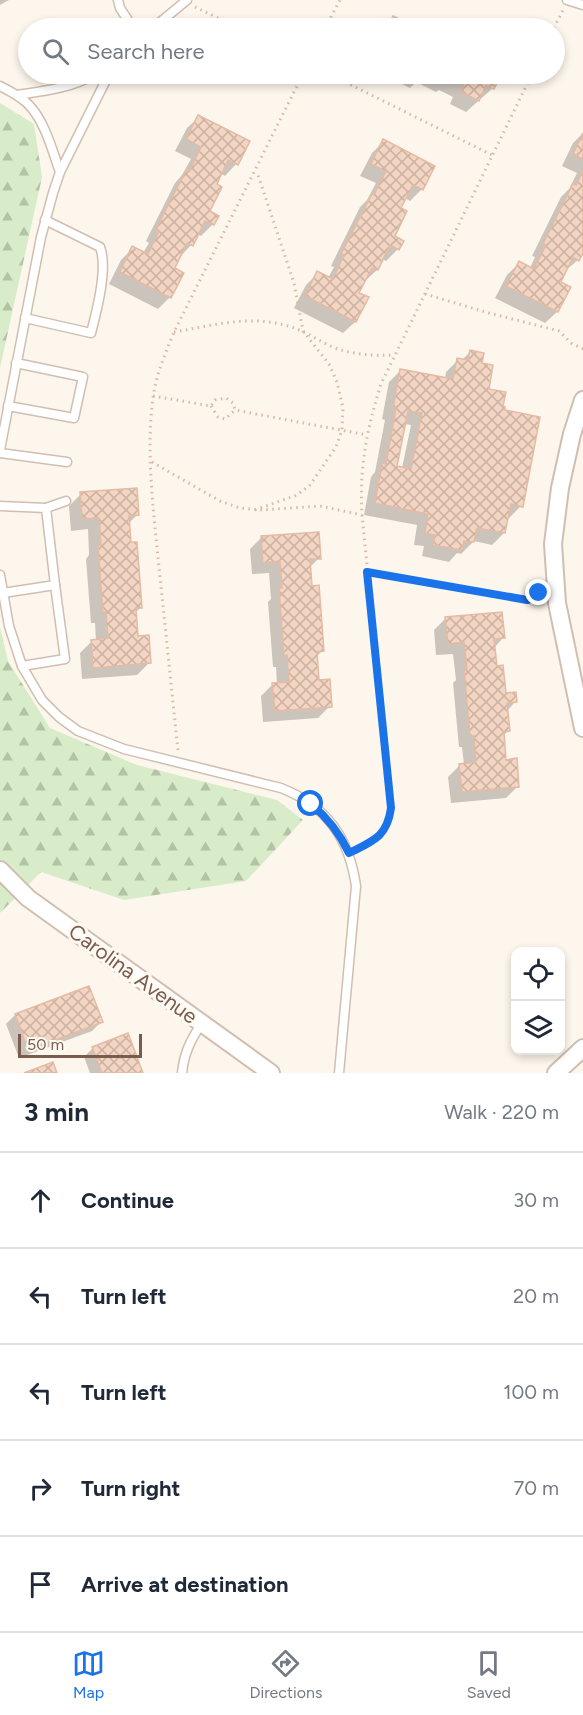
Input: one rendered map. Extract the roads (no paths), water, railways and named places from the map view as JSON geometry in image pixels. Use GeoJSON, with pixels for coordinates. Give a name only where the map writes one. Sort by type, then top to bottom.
{"type":"FeatureCollection","features":[{"type":"Feature","properties":{"kind":"street"},"geometry":{"type":"LineString","coordinates":[[583,400],[572,434],[560,488],[553,544],[556,603],[583,728]]}},
{"type":"Feature","properties":{"kind":"street","name":"Carolina Avenue"},"geometry":{"type":"LineString","coordinates":[[0,870],[28,898],[271,1073]]}},
{"type":"Feature","properties":{"kind":"street"},"geometry":{"type":"LineString","coordinates":[[556,1073],[583,1048]]}},
{"type":"Feature","properties":{"kind":"lane"},"geometry":{"type":"LineString","coordinates":[[118,0],[126,18]]}},
{"type":"Feature","properties":{"kind":"lane"},"geometry":{"type":"LineString","coordinates":[[567,0],[583,5]]}},
{"type":"Feature","properties":{"kind":"lane"},"geometry":{"type":"LineString","coordinates":[[165,18],[186,1]]}},
{"type":"Feature","properties":{"kind":"lane"},"geometry":{"type":"LineString","coordinates":[[17,95],[56,90],[72,84]]}},
{"type":"Feature","properties":{"kind":"lane"},"geometry":{"type":"LineString","coordinates":[[67,462],[0,452],[45,220],[60,172],[104,84]]}},
{"type":"Feature","properties":{"kind":"lane"},"geometry":{"type":"LineString","coordinates":[[0,86],[29,105],[42,126],[60,172]]}},
{"type":"Feature","properties":{"kind":"lane"},"geometry":{"type":"LineString","coordinates":[[25,318],[91,333],[95,318],[101,273],[100,247],[45,220]]}},
{"type":"Feature","properties":{"kind":"lane"},"geometry":{"type":"LineString","coordinates":[[8,406],[74,418],[83,377],[16,363]]}},
{"type":"Feature","properties":{"kind":"lane"},"geometry":{"type":"LineString","coordinates":[[0,506],[45,508],[66,501]]}},
{"type":"Feature","properties":{"kind":"lane"},"geometry":{"type":"LineString","coordinates":[[22,666],[65,659],[45,508]]}},
{"type":"Feature","properties":{"kind":"lane"},"geometry":{"type":"LineString","coordinates":[[0,575],[9,626],[22,666],[42,700],[59,717],[78,731],[124,749],[293,793],[311,804],[340,834],[349,853],[356,886],[339,1073]]}},
{"type":"Feature","properties":{"kind":"lane"},"geometry":{"type":"LineString","coordinates":[[3,593],[55,585]]}},
{"type":"Feature","properties":{"kind":"lane"},"geometry":{"type":"LineString","coordinates":[[182,1073],[184,1055],[191,1038],[202,1023]]}}]}
